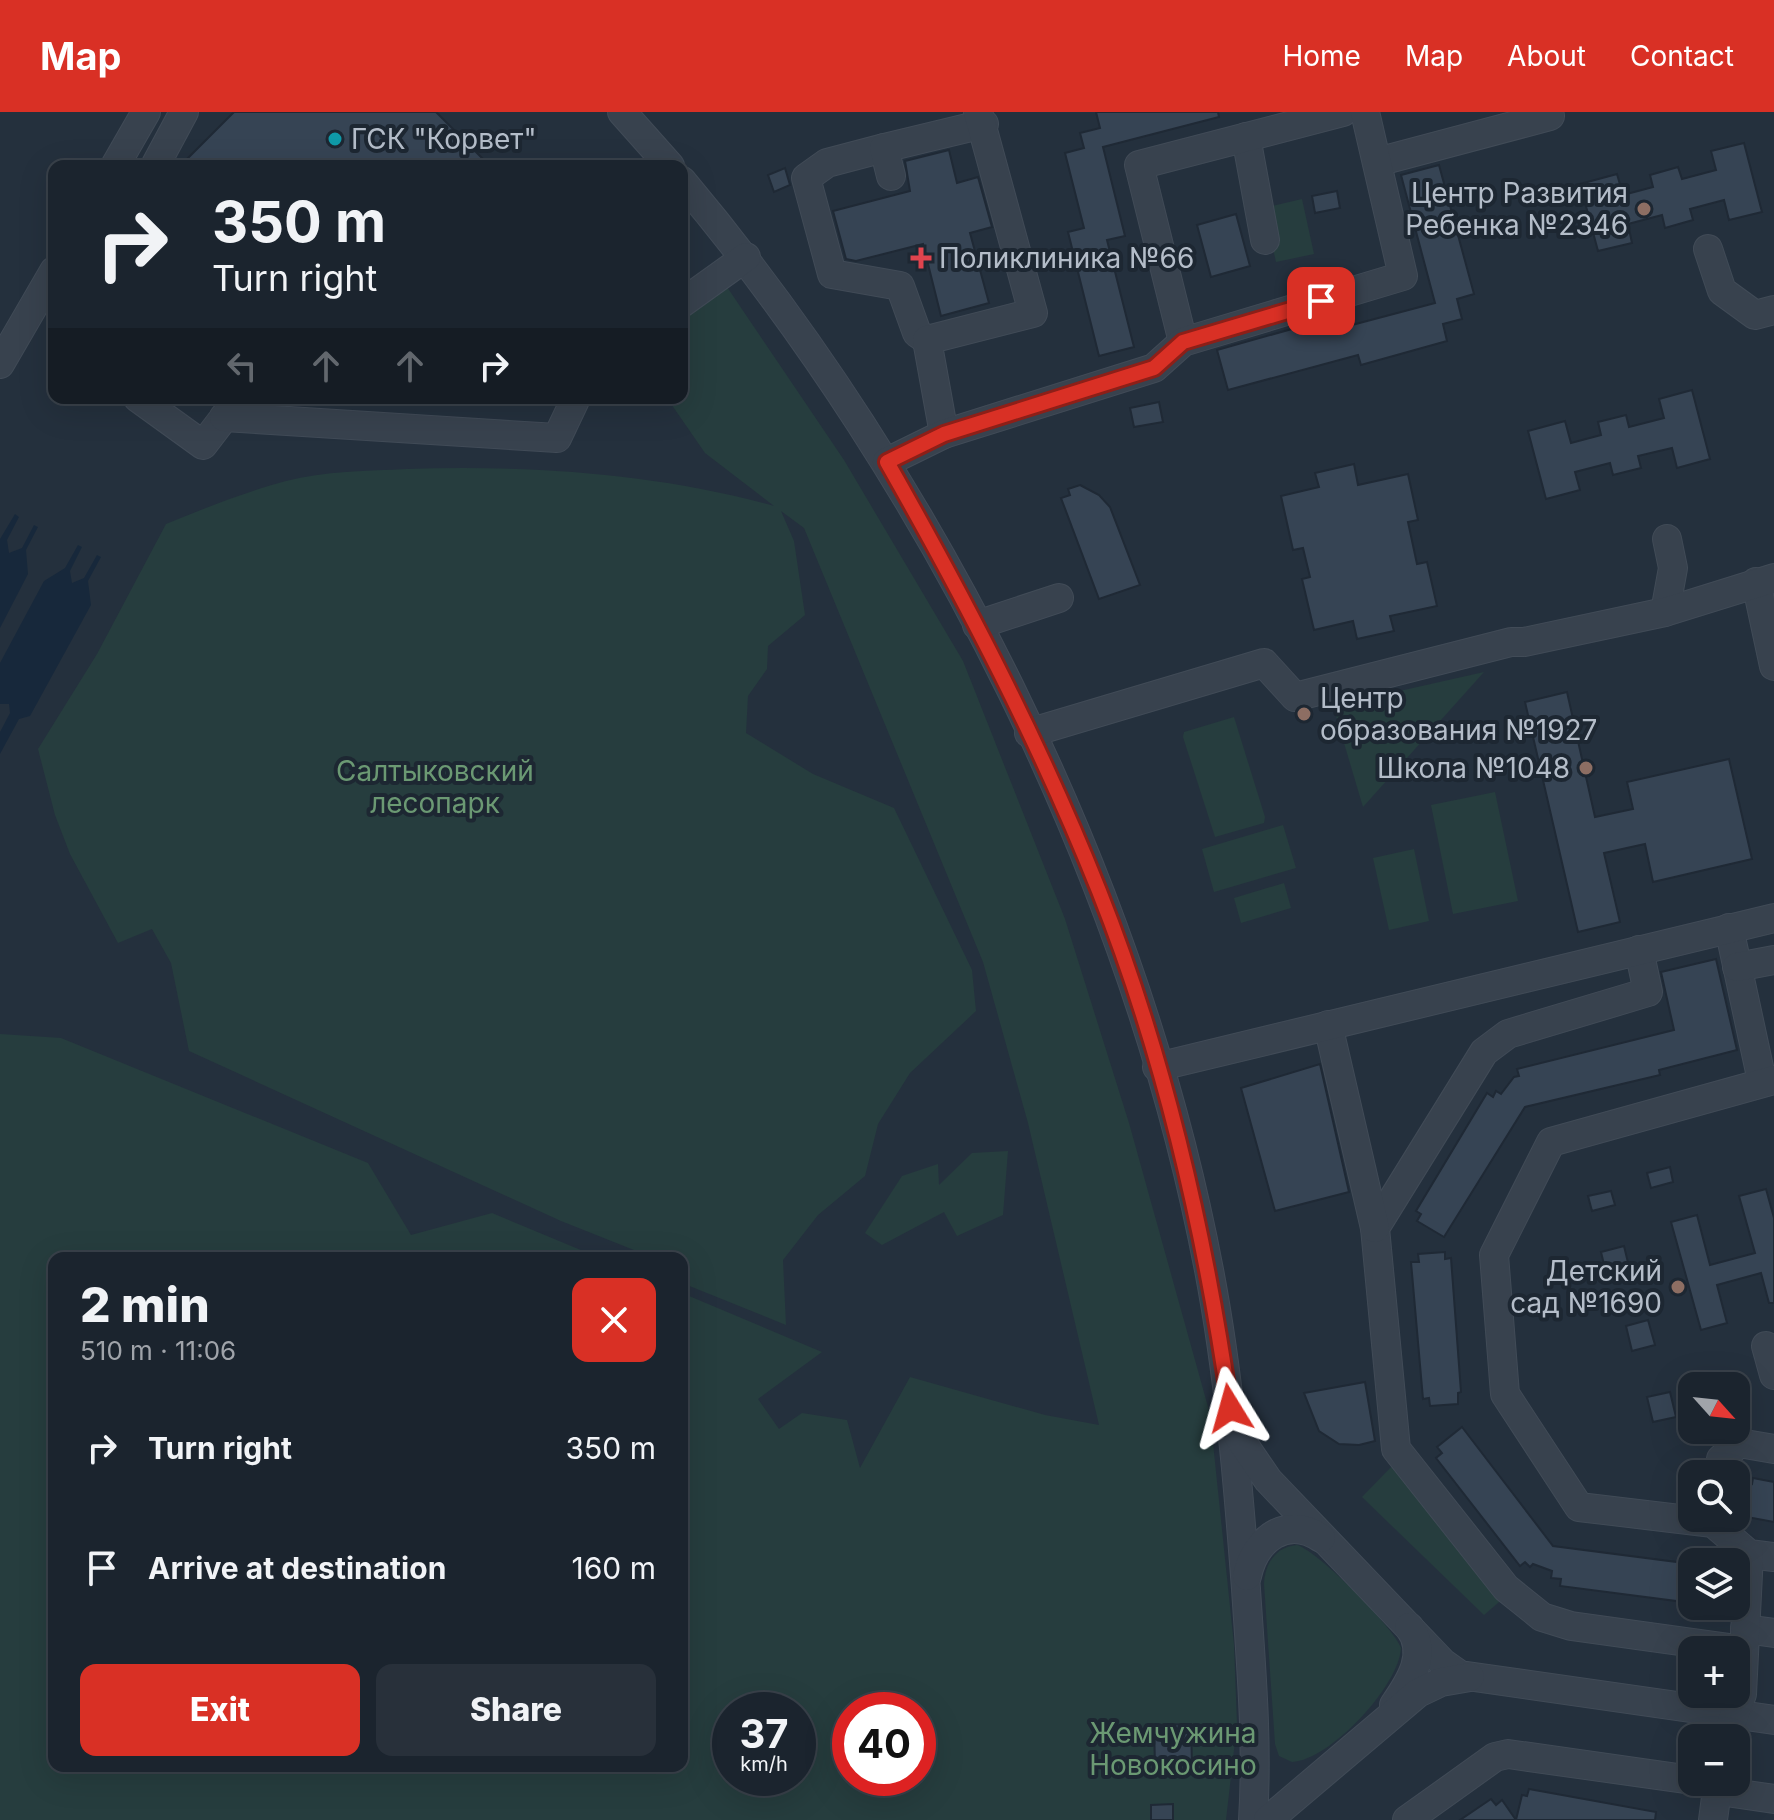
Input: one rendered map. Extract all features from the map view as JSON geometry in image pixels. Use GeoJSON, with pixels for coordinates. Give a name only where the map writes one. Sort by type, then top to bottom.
{"type":"FeatureCollection","features":[{"type":"Feature","properties":{"kind":"street"},"geometry":{"type":"LineString","coordinates":[[118,160],[146,112]]}},
{"type":"Feature","properties":{"kind":"street"},"geometry":{"type":"LineString","coordinates":[[158,160],[184,112]]}},
{"type":"Feature","properties":{"kind":"street"},"geometry":{"type":"LineString","coordinates":[[1183,342],[1139,165],[1343,112]]}},
{"type":"Feature","properties":{"kind":"street"},"geometry":{"type":"LineString","coordinates":[[887,462],[944,434],[1154,368],[1183,342],[1403,276],[1365,112]]}},
{"type":"Feature","properties":{"kind":"street"},"geometry":{"type":"LineString","coordinates":[[1377,162],[1465,125],[1550,116],[1549,112]]}},
{"type":"Feature","properties":{"kind":"street"},"geometry":{"type":"LineString","coordinates":[[632,116],[665,160]]}},
{"type":"Feature","properties":{"kind":"street"},"geometry":{"type":"LineString","coordinates":[[927,340],[1033,313],[981,118],[827,163],[806,178],[832,274],[900,286],[917,333],[927,340],[944,434]]}},
{"type":"Feature","properties":{"kind":"street"},"geometry":{"type":"LineString","coordinates":[[1246,137],[1265,240]]}},
{"type":"Feature","properties":{"kind":"street"},"geometry":{"type":"LineString","coordinates":[[884,148],[891,176]]}},
{"type":"Feature","properties":{"kind":"street"},"geometry":{"type":"LineString","coordinates":[[688,188],[746,257],[858,415],[887,462],[977,625],[1100,892],[1157,1067],[1199,1221],[1230,1408],[1260,1757],[1272,1774],[1291,1780],[1313,1777],[1324,1770]]}},
{"type":"Feature","properties":{"kind":"street"},"geometry":{"type":"LineString","coordinates":[[1708,249],[1722,291],[1755,315],[1774,310]]}},
{"type":"Feature","properties":{"kind":"street"},"geometry":{"type":"LineString","coordinates":[[688,299],[746,257]]}},
{"type":"Feature","properties":{"kind":"street"},"geometry":{"type":"LineString","coordinates":[[0,364],[48,281]]}},
{"type":"Feature","properties":{"kind":"street"},"geometry":{"type":"LineString","coordinates":[[144,404],[196,454],[232,408],[557,438],[573,404]]}},
{"type":"Feature","properties":{"kind":"street"},"geometry":{"type":"LineString","coordinates":[[1665,612],[1673,568],[1667,539]]}},
{"type":"Feature","properties":{"kind":"street"},"geometry":{"type":"LineString","coordinates":[[1029,733],[1264,663],[1295,697],[1511,642],[1524,642],[1665,612],[1765,580],[1774,666]]}},
{"type":"Feature","properties":{"kind":"street"},"geometry":{"type":"LineString","coordinates":[[977,625],[1059,598]]}},
{"type":"Feature","properties":{"kind":"street"},"geometry":{"type":"LineString","coordinates":[[1157,1067],[1774,918]]}},
{"type":"Feature","properties":{"kind":"street"},"geometry":{"type":"LineString","coordinates":[[1678,1517],[1579,1507],[1505,1394],[1494,1255],[1551,1142],[1768,1081],[1729,928]]}},
{"type":"Feature","properties":{"kind":"street"},"geometry":{"type":"LineString","coordinates":[[1375,1228],[1484,1052],[1508,1034],[1648,992],[1639,950]]}},
{"type":"Feature","properties":{"kind":"street"},"geometry":{"type":"LineString","coordinates":[[1737,967],[1774,960]]}},
{"type":"Feature","properties":{"kind":"street"},"geometry":{"type":"LineString","coordinates":[[1328,1025],[1375,1228],[1396,1449],[1506,1588],[1531,1610],[1563,1624],[1708,1636]]}},
{"type":"Feature","properties":{"kind":"street"},"geometry":{"type":"LineString","coordinates":[[1766,1346],[1774,1375]]}},
{"type":"Feature","properties":{"kind":"street"},"geometry":{"type":"LineString","coordinates":[[1230,1408],[1238,1438],[1255,1466],[1443,1663],[1470,1677],[1719,1724]]}},
{"type":"Feature","properties":{"kind":"street"},"geometry":{"type":"LineString","coordinates":[[1721,1460],[1739,1443],[1774,1449]]}},
{"type":"Feature","properties":{"kind":"street"},"geometry":{"type":"LineString","coordinates":[[1245,1585],[1251,1560],[1263,1542],[1288,1528],[1315,1533],[1343,1556]]}},
{"type":"Feature","properties":{"kind":"street"},"geometry":{"type":"LineString","coordinates":[[1729,1532],[1761,1556],[1745,1636]]}},
{"type":"Feature","properties":{"kind":"street"},"geometry":{"type":"LineString","coordinates":[[1367,1734],[1391,1709],[1416,1665],[1417,1639],[1406,1623]]}},
{"type":"Feature","properties":{"kind":"street"},"geometry":{"type":"LineString","coordinates":[[1750,1638],[1774,1633]]}},
{"type":"Feature","properties":{"kind":"street"},"geometry":{"type":"LineString","coordinates":[[1268,1820],[1418,1693],[1441,1682],[1470,1677]]}},
{"type":"Feature","properties":{"kind":"street"},"geometry":{"type":"LineString","coordinates":[[1253,1820],[1256,1709]]}},
{"type":"Feature","properties":{"kind":"street"},"geometry":{"type":"LineString","coordinates":[[1745,1724],[1774,1720]]}},
{"type":"Feature","properties":{"kind":"street"},"geometry":{"type":"LineString","coordinates":[[1407,1820],[1495,1757],[1508,1754],[1678,1778]]}},
{"type":"Feature","properties":{"kind":"street"},"geometry":{"type":"LineString","coordinates":[[1750,1795],[1774,1799]]}},
{"type":"Feature","properties":{"kind":"street"},"geometry":{"type":"LineString","coordinates":[[1710,1796],[1713,1820]]}},
{"type":"Feature","properties":{"kind":"green space"},"geometry":{"type":"Polygon","coordinates":[[[1302,199],[1314,254],[1276,262],[1264,208],[1302,199]]]}},
{"type":"Feature","properties":{"kind":"green space"},"geometry":{"type":"Polygon","coordinates":[[[725,284],[844,460],[963,661],[1065,919],[1129,1123],[1210,1414],[1234,1645],[1237,1724],[1226,1820],[0,1820],[0,1034],[61,1038],[368,1163],[411,1235],[492,1213],[586,1252],[48,1252],[48,1772],[688,1772],[688,1296],[822,1352],[758,1399],[779,1429],[802,1413],[847,1420],[860,1468],[910,1377],[1045,1415],[1099,1425],[1028,1123],[983,962],[804,528],[781,511],[794,541],[805,615],[768,646],[767,669],[748,696],[746,733],[813,774],[894,808],[972,970],[976,1011],[910,1073],[878,1124],[865,1176],[818,1215],[783,1260],[786,1325],[688,1285],[688,1252],[639,1252],[561,1221],[189,1051],[171,963],[152,929],[118,943],[70,854],[55,815],[38,749],[97,654],[166,524],[286,481],[331,473],[407,469],[499,468],[592,474],[684,486],[774,506],[705,453],[671,404],[688,404],[688,308],[725,284]]]}},
{"type":"Feature","properties":{"kind":"green space"},"geometry":{"type":"Polygon","coordinates":[[[1484,672],[1363,807],[1333,706],[1484,672]]]}},
{"type":"Feature","properties":{"kind":"green space"},"geometry":{"type":"Polygon","coordinates":[[[1234,717],[1265,817],[1264,823],[1215,837],[1183,737],[1184,732],[1234,717]]]}},
{"type":"Feature","properties":{"kind":"green space"},"geometry":{"type":"Polygon","coordinates":[[[1495,792],[1518,901],[1453,914],[1431,805],[1495,792]]]}},
{"type":"Feature","properties":{"kind":"green space"},"geometry":{"type":"Polygon","coordinates":[[[1283,825],[1296,868],[1214,892],[1202,849],[1283,825]]]}},
{"type":"Feature","properties":{"kind":"green space"},"geometry":{"type":"Polygon","coordinates":[[[1414,849],[1429,921],[1389,930],[1373,858],[1414,849]]]}},
{"type":"Feature","properties":{"kind":"green space"},"geometry":{"type":"Polygon","coordinates":[[[1284,883],[1291,908],[1241,923],[1234,898],[1284,883]]]}},
{"type":"Feature","properties":{"kind":"green space"},"geometry":{"type":"Polygon","coordinates":[[[1008,1151],[1003,1215],[957,1236],[944,1212],[882,1245],[865,1233],[902,1176],[938,1164],[939,1185],[972,1153],[1008,1151]]]}},
{"type":"Feature","properties":{"kind":"green space"},"geometry":{"type":"Polygon","coordinates":[[[1396,1462],[1506,1596],[1484,1615],[1362,1497],[1396,1462]]]}},
{"type":"Feature","properties":{"kind":"green space"},"geometry":{"type":"Polygon","coordinates":[[[1297,1545],[1321,1561],[1354,1591],[1401,1648],[1388,1682],[1360,1718],[1325,1749],[1292,1762],[1279,1756],[1275,1744],[1264,1584],[1266,1570],[1277,1553],[1297,1545]]]}},
{"type":"Feature","properties":{"kind":"water"},"geometry":{"type":"Polygon","coordinates":[[[15,514],[19,517],[7,540],[9,553],[22,548],[34,525],[38,527],[26,550],[28,574],[0,628],[0,539],[15,514]]]}},
{"type":"Feature","properties":{"kind":"water"},"geometry":{"type":"Polygon","coordinates":[[[78,545],[82,547],[70,571],[72,583],[84,578],[97,555],[101,557],[88,581],[91,605],[30,716],[19,719],[0,754],[0,732],[10,713],[9,704],[0,704],[0,663],[44,581],[65,568],[78,545]]]}},
{"type":"Feature","properties":{"kind":"building","name":"ГСК \"Корвет\""},"geometry":{"type":"Polygon","coordinates":[[[234,112],[436,112],[484,160],[186,160],[234,112]]]}},
{"type":"Feature","properties":{"kind":"building"},"geometry":{"type":"Polygon","coordinates":[[[1096,112],[1218,112],[1219,117],[1103,147],[1125,236],[1107,240],[1134,347],[1099,356],[1068,232],[1084,228],[1065,153],[1084,148],[1080,133],[1100,128],[1096,112]]]}},
{"type":"Feature","properties":{"kind":"building"},"geometry":{"type":"Polygon","coordinates":[[[1744,143],[1762,212],[1729,220],[1724,200],[1690,209],[1693,220],[1665,228],[1662,215],[1628,224],[1632,243],[1598,251],[1580,184],[1617,174],[1623,195],[1653,187],[1650,175],[1678,167],[1682,179],[1716,170],[1711,151],[1744,143]]]}},
{"type":"Feature","properties":{"kind":"building"},"geometry":{"type":"Polygon","coordinates":[[[949,150],[957,183],[978,177],[992,227],[970,233],[989,303],[941,316],[923,244],[856,261],[846,259],[833,211],[910,191],[905,161],[949,150]]]}},
{"type":"Feature","properties":{"kind":"building"},"geometry":{"type":"Polygon","coordinates":[[[1439,165],[1474,294],[1457,299],[1462,319],[1443,324],[1447,341],[1361,365],[1358,355],[1228,390],[1217,350],[1349,313],[1352,325],[1435,303],[1401,175],[1439,165]]]}},
{"type":"Feature","properties":{"kind":"building"},"geometry":{"type":"Polygon","coordinates":[[[785,168],[790,185],[774,192],[768,175],[785,168]]]}},
{"type":"Feature","properties":{"kind":"building"},"geometry":{"type":"Polygon","coordinates":[[[1337,191],[1340,208],[1315,213],[1312,196],[1337,191]]]}},
{"type":"Feature","properties":{"kind":"building"},"geometry":{"type":"Polygon","coordinates":[[[1236,214],[1250,266],[1211,277],[1197,225],[1236,214]]]}},
{"type":"Feature","properties":{"kind":"building"},"geometry":{"type":"Polygon","coordinates":[[[1692,390],[1710,459],[1677,468],[1672,448],[1638,456],[1641,468],[1613,475],[1610,463],[1575,472],[1580,490],[1546,499],[1528,431],[1565,421],[1571,443],[1601,435],[1598,422],[1626,415],[1629,427],[1664,418],[1659,399],[1692,390]]]}},
{"type":"Feature","properties":{"kind":"building"},"geometry":{"type":"Polygon","coordinates":[[[1159,402],[1163,422],[1134,427],[1130,408],[1159,402]]]}},
{"type":"Feature","properties":{"kind":"building"},"geometry":{"type":"Polygon","coordinates":[[[1354,464],[1358,485],[1408,474],[1418,520],[1408,522],[1417,564],[1427,562],[1437,606],[1390,616],[1394,631],[1357,639],[1353,621],[1314,630],[1302,579],[1310,577],[1303,548],[1293,550],[1281,496],[1319,487],[1315,473],[1354,464]]]}},
{"type":"Feature","properties":{"kind":"building"},"geometry":{"type":"Polygon","coordinates":[[[1080,485],[1099,495],[1110,507],[1140,585],[1099,599],[1061,498],[1070,495],[1068,489],[1080,485]]]}},
{"type":"Feature","properties":{"kind":"building"},"geometry":{"type":"Polygon","coordinates":[[[1567,692],[1595,817],[1633,809],[1627,782],[1729,759],[1752,859],[1653,882],[1645,844],[1604,853],[1620,922],[1578,932],[1525,702],[1567,692]]]}},
{"type":"Feature","properties":{"kind":"building"},"geometry":{"type":"Polygon","coordinates":[[[1716,959],[1737,1050],[1659,1070],[1660,1075],[1525,1107],[1444,1237],[1417,1221],[1421,1214],[1416,1211],[1487,1093],[1493,1097],[1496,1091],[1501,1094],[1514,1077],[1519,1076],[1517,1069],[1674,1030],[1661,972],[1716,959]]]}},
{"type":"Feature","properties":{"kind":"building"},"geometry":{"type":"Polygon","coordinates":[[[1320,1064],[1349,1192],[1275,1211],[1241,1088],[1320,1064]]]}},
{"type":"Feature","properties":{"kind":"building"},"geometry":{"type":"Polygon","coordinates":[[[1670,1167],[1673,1182],[1651,1188],[1647,1173],[1670,1167]]]}},
{"type":"Feature","properties":{"kind":"building"},"geometry":{"type":"Polygon","coordinates":[[[1766,1189],[1774,1218],[1774,1303],[1769,1303],[1761,1273],[1717,1285],[1727,1323],[1701,1330],[1671,1222],[1697,1215],[1710,1265],[1755,1253],[1739,1196],[1766,1189]]]}},
{"type":"Feature","properties":{"kind":"building"},"geometry":{"type":"Polygon","coordinates":[[[1611,1191],[1615,1205],[1592,1211],[1588,1196],[1611,1191]]]}},
{"type":"Feature","properties":{"kind":"building"},"geometry":{"type":"Polygon","coordinates":[[[1624,1246],[1630,1271],[1607,1277],[1601,1252],[1624,1246]]]}},
{"type":"Feature","properties":{"kind":"building"},"geometry":{"type":"Polygon","coordinates":[[[1445,1252],[1445,1259],[1451,1258],[1461,1392],[1458,1393],[1458,1404],[1430,1406],[1429,1398],[1423,1399],[1411,1262],[1419,1262],[1418,1254],[1445,1252]]]}},
{"type":"Feature","properties":{"kind":"building"},"geometry":{"type":"Polygon","coordinates":[[[1648,1320],[1655,1345],[1632,1351],[1626,1326],[1648,1320]]]}},
{"type":"Feature","properties":{"kind":"building"},"geometry":{"type":"Polygon","coordinates":[[[1365,1382],[1375,1441],[1359,1445],[1339,1444],[1319,1431],[1304,1393],[1365,1382]]]}},
{"type":"Feature","properties":{"kind":"building"},"geometry":{"type":"Polygon","coordinates":[[[1670,1392],[1676,1417],[1653,1422],[1647,1397],[1670,1392]]]}},
{"type":"Feature","properties":{"kind":"building"},"geometry":{"type":"Polygon","coordinates":[[[1462,1427],[1553,1546],[1678,1562],[1678,1601],[1560,1586],[1561,1579],[1551,1578],[1552,1571],[1533,1564],[1530,1567],[1525,1562],[1520,1566],[1436,1458],[1442,1453],[1437,1447],[1462,1427]]]}},
{"type":"Feature","properties":{"kind":"building"},"geometry":{"type":"Polygon","coordinates":[[[1753,1478],[1774,1482],[1774,1522],[1750,1518],[1753,1478]]]}},
{"type":"Feature","properties":{"kind":"building"},"geometry":{"type":"Polygon","coordinates":[[[1191,1724],[1192,1765],[1155,1766],[1154,1725],[1191,1724]]]}},
{"type":"Feature","properties":{"kind":"building"},"geometry":{"type":"Polygon","coordinates":[[[1529,1789],[1656,1812],[1655,1820],[1516,1820],[1522,1795],[1527,1796],[1529,1789]]]}},
{"type":"Feature","properties":{"kind":"building"},"geometry":{"type":"Polygon","coordinates":[[[1491,1799],[1496,1805],[1502,1800],[1516,1820],[1460,1820],[1491,1799]]]}},
{"type":"Feature","properties":{"kind":"building"},"geometry":{"type":"Polygon","coordinates":[[[1173,1804],[1173,1820],[1151,1820],[1151,1805],[1173,1804]]]}},
{"type":"Feature","properties":{"kind":"place","name":"ГСК \"Корвет\""},"geometry":{"type":"Point","coordinates":[335,139]}},
{"type":"Feature","properties":{"kind":"place","name":"Центр Развития Ребенка №2346"},"geometry":{"type":"Point","coordinates":[1644,209]}},
{"type":"Feature","properties":{"kind":"place","name":"Поликлиника №66"},"geometry":{"type":"Point","coordinates":[921,258]}},
{"type":"Feature","properties":{"kind":"place","name":"Центр образования №1927"},"geometry":{"type":"Point","coordinates":[1304,714]}},
{"type":"Feature","properties":{"kind":"place","name":"Школа №1048"},"geometry":{"type":"Point","coordinates":[1586,768]}},
{"type":"Feature","properties":{"kind":"place","name":"Детский сад №1690"},"geometry":{"type":"Point","coordinates":[1678,1287]}},
{"type":"Feature","properties":{"kind":"route"},"geometry":{"type":"LineString","coordinates":[[1230,1408],[1199,1221],[1150,1043],[1100,892],[1003,676],[887,462],[944,434],[1154,368],[1183,342],[1321,301]]}},
{"type":"Feature","properties":{"kind":"park label","name":"Салтыковский лесопарк"},"geometry":{"type":"Point","coordinates":[435,787]}},
{"type":"Feature","properties":{"kind":"park label","name":"Жемчужина Новокосино"},"geometry":{"type":"Point","coordinates":[1173,1749]}}]}
